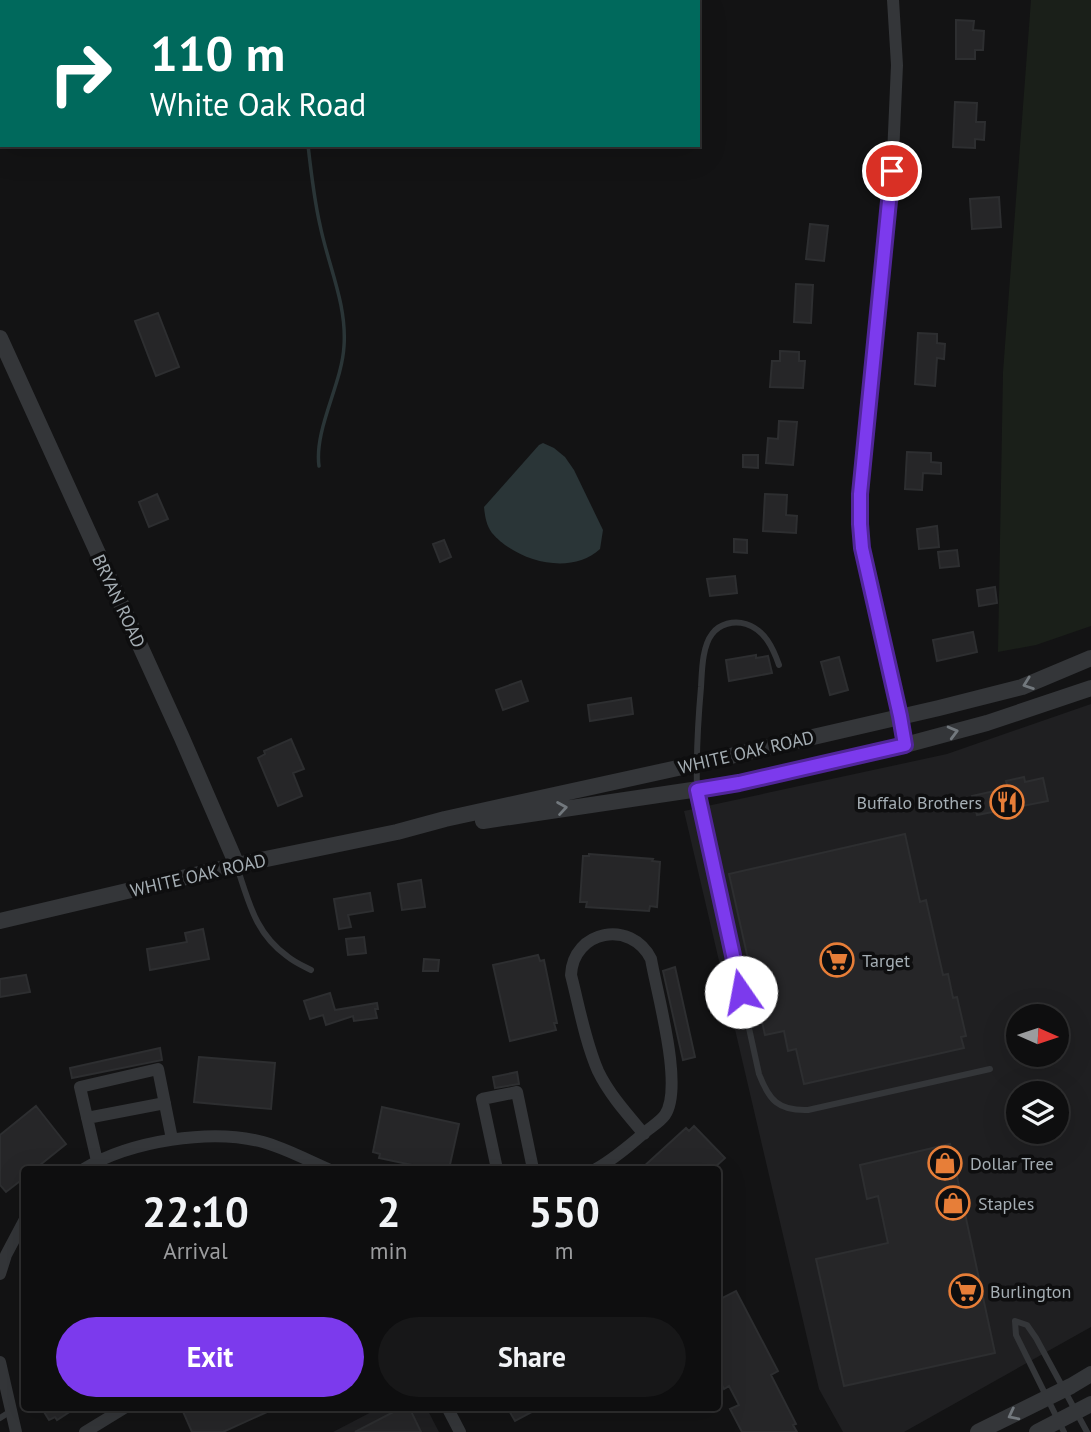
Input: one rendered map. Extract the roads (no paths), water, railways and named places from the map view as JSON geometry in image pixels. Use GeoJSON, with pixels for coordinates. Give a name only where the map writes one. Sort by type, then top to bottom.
{"type":"FeatureCollection","features":[{"type":"Feature","properties":{"kind":"street"},"geometry":{"type":"LineString","coordinates":[[893,0],[897,65],[893,155],[860,494],[860,524],[862,548],[905,745]]}},
{"type":"Feature","properties":{"kind":"street","name":"BRYAN ROAD"},"geometry":{"type":"LineString","coordinates":[[0,338],[237,865]]}},
{"type":"Feature","properties":{"kind":"street","name":"WHITE OAK ROAD"},"geometry":{"type":"LineString","coordinates":[[0,921],[237,865],[397,832],[696,764],[1022,687],[1091,658]]}},
{"type":"Feature","properties":{"kind":"street","name":"WHITE OAK ROAD"},"geometry":{"type":"LineString","coordinates":[[397,832],[739,783],[905,745],[987,723],[1091,688]]}},
{"type":"Feature","properties":{"kind":"street"},"geometry":{"type":"LineString","coordinates":[[601,1166],[621,1153],[643,1134],[666,1113],[671,1090],[670,1058],[651,959],[647,950],[628,936],[603,934],[589,941],[581,949],[571,967],[571,975],[590,1049],[599,1072],[643,1134]]}},
{"type":"Feature","properties":{"kind":"street"},"geometry":{"type":"LineString","coordinates":[[97,1161],[80,1087],[158,1069],[172,1139]]}},
{"type":"Feature","properties":{"kind":"street"},"geometry":{"type":"LineString","coordinates":[[496,1166],[482,1100],[517,1092],[532,1166]]}},
{"type":"Feature","properties":{"kind":"street"},"geometry":{"type":"LineString","coordinates":[[87,1118],[165,1103]]}},
{"type":"Feature","properties":{"kind":"street"},"geometry":{"type":"LineString","coordinates":[[89,1166],[118,1153],[172,1139],[204,1137],[262,1142],[321,1166]]}},
{"type":"Feature","properties":{"kind":"street"},"geometry":{"type":"LineString","coordinates":[[0,1274],[6,1255],[21,1227]]}},
{"type":"Feature","properties":{"kind":"street"},"geometry":{"type":"LineString","coordinates":[[0,1362],[5,1415],[16,1432]]}},
{"type":"Feature","properties":{"kind":"street"},"geometry":{"type":"LineString","coordinates":[[978,1432],[1091,1374]]}},
{"type":"Feature","properties":{"kind":"street"},"geometry":{"type":"LineString","coordinates":[[1037,1432],[1061,1427],[1084,1407]]}},
{"type":"Feature","properties":{"kind":"street"},"geometry":{"type":"LineString","coordinates":[[85,1432],[119,1411]]}},
{"type":"Feature","properties":{"kind":"street"},"geometry":{"type":"LineString","coordinates":[[449,1411],[460,1432]]}},
{"type":"Feature","properties":{"kind":"lane"},"geometry":{"type":"LineString","coordinates":[[779,665],[772,647],[762,634],[745,624],[727,624],[710,635],[703,666],[696,743],[697,790],[759,1074],[765,1089],[771,1099],[785,1108],[808,1110],[990,1069]]}},
{"type":"Feature","properties":{"kind":"lane"},"geometry":{"type":"LineString","coordinates":[[237,865],[256,921],[271,942],[288,957],[311,970]]}},
{"type":"Feature","properties":{"kind":"lane"},"geometry":{"type":"LineString","coordinates":[[1061,1427],[1016,1335],[1015,1321],[1027,1325],[1065,1389],[1084,1407],[1087,1432]]}},
{"type":"Feature","properties":{"kind":"waterway"},"geometry":{"type":"LineString","coordinates":[[308,147],[318,215],[340,300],[344,330],[342,361],[324,422],[319,466]]}},
{"type":"Feature","properties":{"kind":"place","name":"Buffalo Brothers"},"geometry":{"type":"Point","coordinates":[1007,802]}},
{"type":"Feature","properties":{"kind":"place","name":"Target"},"geometry":{"type":"Point","coordinates":[837,960]}},
{"type":"Feature","properties":{"kind":"place","name":"Dollar Tree"},"geometry":{"type":"Point","coordinates":[945,1163]}},
{"type":"Feature","properties":{"kind":"place","name":"Staples"},"geometry":{"type":"Point","coordinates":[953,1203]}},
{"type":"Feature","properties":{"kind":"place","name":"Burlington"},"geometry":{"type":"Point","coordinates":[966,1291]}}]}
